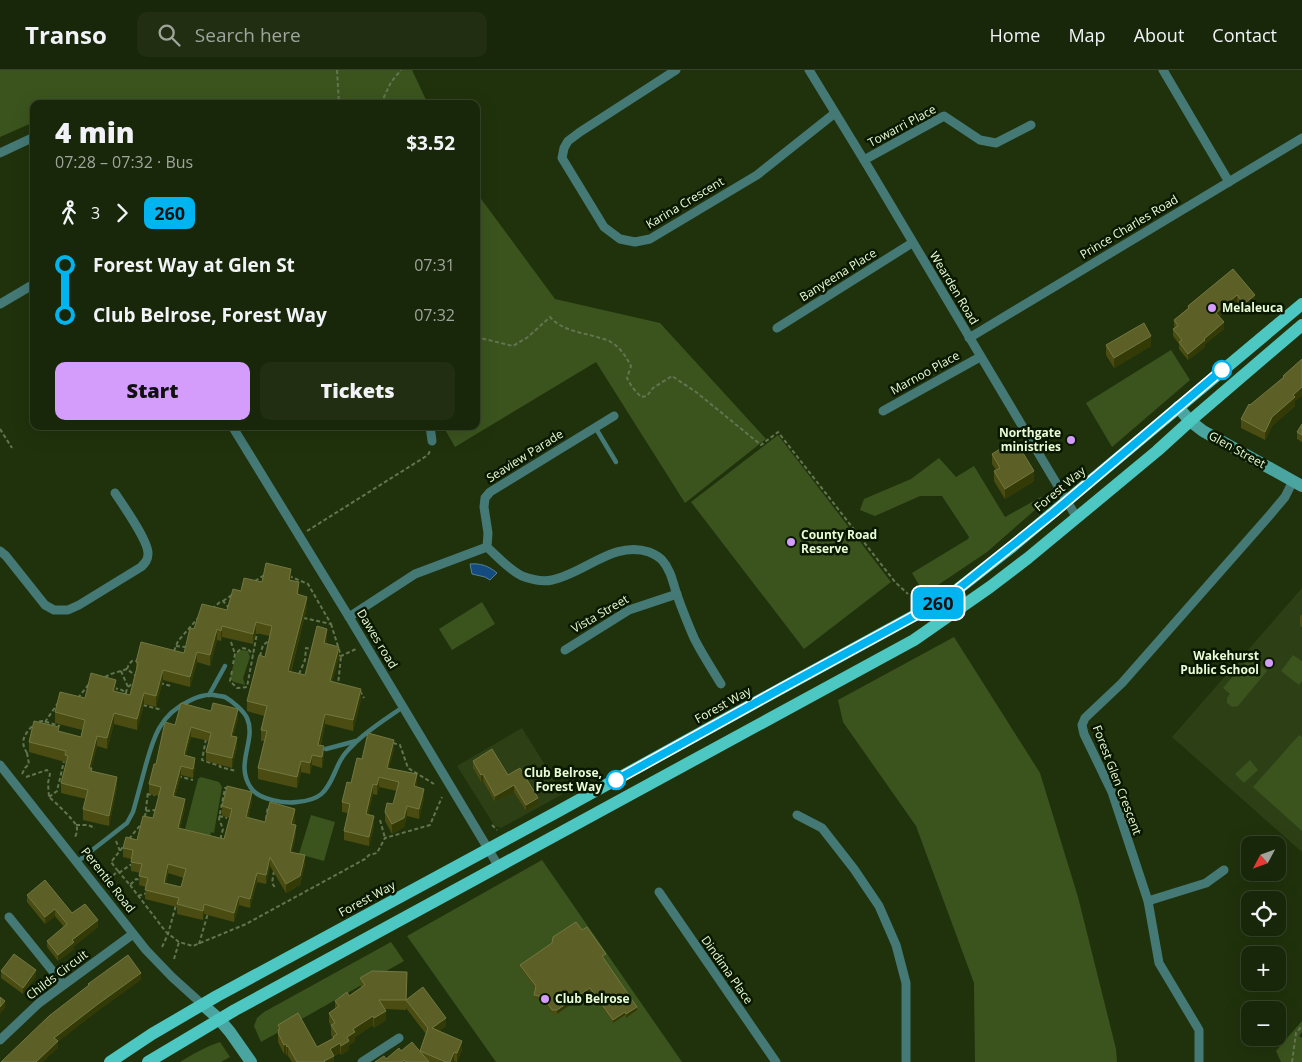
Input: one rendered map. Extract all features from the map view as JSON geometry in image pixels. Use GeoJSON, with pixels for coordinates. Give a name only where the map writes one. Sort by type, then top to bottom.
{"type":"FeatureCollection","features":[{"type":"Feature","properties":{"kind":"main road","name":"Forest Way"},"geometry":{"type":"LineString","coordinates":[[110,1062],[152,1034],[202,1005],[932,606],[958,589],[1013,546],[1302,304]]}},
{"type":"Feature","properties":{"kind":"main road"},"geometry":{"type":"LineString","coordinates":[[148,1062],[219,1019],[914,640],[1028,558],[1157,451],[1190,420],[1302,325]]}},
{"type":"Feature","properties":{"kind":"street","name":"Karina Crescent"},"geometry":{"type":"LineString","coordinates":[[676,70],[580,132],[568,141],[564,148],[562,158],[571,174],[604,227],[620,239],[635,242],[650,239],[757,175],[835,112]]}},
{"type":"Feature","properties":{"kind":"street","name":"Wearden Road"},"geometry":{"type":"LineString","coordinates":[[809,70],[1076,518]]}},
{"type":"Feature","properties":{"kind":"street"},"geometry":{"type":"LineString","coordinates":[[1163,70],[1229,182]]}},
{"type":"Feature","properties":{"kind":"street","name":"Towarri Place"},"geometry":{"type":"LineString","coordinates":[[864,160],[944,116],[980,140],[996,142],[1031,125]]}},
{"type":"Feature","properties":{"kind":"street","name":"Prince Charles Road"},"geometry":{"type":"LineString","coordinates":[[969,338],[1302,138]]}},
{"type":"Feature","properties":{"kind":"street"},"geometry":{"type":"LineString","coordinates":[[0,153],[30,139]]}},
{"type":"Feature","properties":{"kind":"street","name":"Banyeena Place"},"geometry":{"type":"LineString","coordinates":[[777,328],[912,243]]}},
{"type":"Feature","properties":{"kind":"street"},"geometry":{"type":"LineString","coordinates":[[0,304],[30,286]]}},
{"type":"Feature","properties":{"kind":"street","name":"Marnoo Place"},"geometry":{"type":"LineString","coordinates":[[883,411],[980,357]]}},
{"type":"Feature","properties":{"kind":"street","name":"Glen Street"},"geometry":{"type":"LineString","coordinates":[[1178,407],[1203,431],[1298,484]]}},
{"type":"Feature","properties":{"kind":"street","name":"Seaview Parade"},"geometry":{"type":"LineString","coordinates":[[487,546],[488,533],[484,507],[490,492],[614,416]]}},
{"type":"Feature","properties":{"kind":"street","name":"Dawes road"},"geometry":{"type":"LineString","coordinates":[[234,430],[499,867]]}},
{"type":"Feature","properties":{"kind":"street"},"geometry":{"type":"LineString","coordinates":[[431,430],[432,441]]}},
{"type":"Feature","properties":{"kind":"street","name":"Forest Glen Crescent"},"geometry":{"type":"LineString","coordinates":[[1199,1062],[1199,1030],[1158,963],[1148,901],[1112,792],[1084,734],[1082,725],[1085,718],[1122,684],[1298,484]]}},
{"type":"Feature","properties":{"kind":"street"},"geometry":{"type":"LineString","coordinates":[[0,551],[45,605],[54,610],[68,610],[80,605],[141,567],[147,561],[149,553],[145,542],[115,493]]}},
{"type":"Feature","properties":{"kind":"street"},"geometry":{"type":"LineString","coordinates":[[349,617],[415,574],[487,546],[508,567],[523,576],[536,580],[550,580],[563,577],[611,554],[628,549],[642,550],[652,553],[661,559],[667,567],[695,639],[721,684]]}},
{"type":"Feature","properties":{"kind":"street","name":"Vista Street"},"geometry":{"type":"LineString","coordinates":[[564,650],[629,610],[677,594]]}},
{"type":"Feature","properties":{"kind":"street","name":"Perentie Road"},"geometry":{"type":"LineString","coordinates":[[0,765],[133,934],[157,962],[202,1005]]}},
{"type":"Feature","properties":{"kind":"street"},"geometry":{"type":"LineString","coordinates":[[797,815],[822,828],[854,869],[879,906],[896,945],[906,983],[906,1062]]}},
{"type":"Feature","properties":{"kind":"street"},"geometry":{"type":"LineString","coordinates":[[1148,901],[1206,883],[1224,870]]}},
{"type":"Feature","properties":{"kind":"street","name":"Dindima Place"},"geometry":{"type":"LineString","coordinates":[[659,892],[776,1062]]}},
{"type":"Feature","properties":{"kind":"street"},"geometry":{"type":"LineString","coordinates":[[9,917],[63,984]]}},
{"type":"Feature","properties":{"kind":"street","name":"Childs Circuit"},"geometry":{"type":"LineString","coordinates":[[0,1040],[39,1003],[133,934]]}},
{"type":"Feature","properties":{"kind":"street"},"geometry":{"type":"LineString","coordinates":[[202,1005],[219,1019],[251,1062]]}},
{"type":"Feature","properties":{"kind":"street"},"geometry":{"type":"LineString","coordinates":[[362,1062],[399,1038]]}},
{"type":"Feature","properties":{"kind":"lane"},"geometry":{"type":"LineString","coordinates":[[595,427],[616,462]]}},
{"type":"Feature","properties":{"kind":"lane"},"geometry":{"type":"LineString","coordinates":[[209,695],[225,666]]}},
{"type":"Feature","properties":{"kind":"lane"},"geometry":{"type":"LineString","coordinates":[[77,862],[127,823],[134,812],[153,739],[165,719],[180,705],[209,695],[224,697],[237,706],[247,718],[250,732],[244,766],[245,778],[252,790],[263,797],[295,803],[312,799],[323,793],[329,787],[341,758],[357,741],[403,707]]}},
{"type":"Feature","properties":{"kind":"lane"},"geometry":{"type":"LineString","coordinates":[[326,749],[357,741]]}},
{"type":"Feature","properties":{"kind":"path"},"geometry":{"type":"LineString","coordinates":[[337,70],[339,100]]}},
{"type":"Feature","properties":{"kind":"path"},"geometry":{"type":"LineString","coordinates":[[385,100],[384,97],[391,82],[400,70]]}},
{"type":"Feature","properties":{"kind":"path"},"geometry":{"type":"LineString","coordinates":[[480,338],[513,346],[528,337],[550,317],[555,323],[568,330],[611,341],[625,354],[631,366],[628,378],[632,387],[641,397],[647,396],[653,388],[672,376],[696,392],[761,445],[778,432],[895,582],[908,594]]}},
{"type":"Feature","properties":{"kind":"path"},"geometry":{"type":"LineString","coordinates":[[0,429],[12,448]]}},
{"type":"Feature","properties":{"kind":"path"},"geometry":{"type":"LineString","coordinates":[[299,536],[428,455],[432,441]]}},
{"type":"Feature","properties":{"kind":"path"},"geometry":{"type":"LineString","coordinates":[[248,586],[270,571]]}},
{"type":"Feature","properties":{"kind":"path"},"geometry":{"type":"LineString","coordinates":[[282,573],[308,584],[331,624],[341,656],[339,685],[333,685]]}},
{"type":"Feature","properties":{"kind":"path"},"geometry":{"type":"LineString","coordinates":[[217,612],[210,610],[232,596]]}},
{"type":"Feature","properties":{"kind":"path"},"geometry":{"type":"LineString","coordinates":[[223,600],[230,609]]}},
{"type":"Feature","properties":{"kind":"path"},"geometry":{"type":"LineString","coordinates":[[173,653],[178,641],[196,623],[201,613]]}},
{"type":"Feature","properties":{"kind":"path"},"geometry":{"type":"LineString","coordinates":[[304,618],[331,624]]}},
{"type":"Feature","properties":{"kind":"path"},"geometry":{"type":"LineString","coordinates":[[253,655],[248,649],[242,648],[237,650],[235,654],[230,681],[237,688],[247,687],[258,630]]}},
{"type":"Feature","properties":{"kind":"path"},"geometry":{"type":"LineString","coordinates":[[258,664],[263,645],[268,640],[275,640]]}},
{"type":"Feature","properties":{"kind":"path"},"geometry":{"type":"LineString","coordinates":[[231,642],[235,654]]}},
{"type":"Feature","properties":{"kind":"path"},"geometry":{"type":"LineString","coordinates":[[176,646],[186,647]]}},
{"type":"Feature","properties":{"kind":"path"},"geometry":{"type":"LineString","coordinates":[[296,678],[305,660],[306,648],[315,650]]}},
{"type":"Feature","properties":{"kind":"path"},"geometry":{"type":"LineString","coordinates":[[332,654],[341,656],[356,649]]}},
{"type":"Feature","properties":{"kind":"path"},"geometry":{"type":"LineString","coordinates":[[108,682],[105,677],[127,669],[132,661],[138,661]]}},
{"type":"Feature","properties":{"kind":"path"},"geometry":{"type":"LineString","coordinates":[[121,697],[138,678],[127,669]]}},
{"type":"Feature","properties":{"kind":"path"},"geometry":{"type":"LineString","coordinates":[[121,671],[128,687]]}},
{"type":"Feature","properties":{"kind":"path"},"geometry":{"type":"LineString","coordinates":[[155,682],[171,686]]}},
{"type":"Feature","properties":{"kind":"path"},"geometry":{"type":"LineString","coordinates":[[77,702],[88,684]]}},
{"type":"Feature","properties":{"kind":"path"},"geometry":{"type":"LineString","coordinates":[[110,686],[122,690],[128,698]]}},
{"type":"Feature","properties":{"kind":"path"},"geometry":{"type":"LineString","coordinates":[[356,688],[362,693],[364,698]]}},
{"type":"Feature","properties":{"kind":"path"},"geometry":{"type":"LineString","coordinates":[[45,722],[61,699]]}},
{"type":"Feature","properties":{"kind":"path"},"geometry":{"type":"LineString","coordinates":[[137,704],[163,710]]}},
{"type":"Feature","properties":{"kind":"path"},"geometry":{"type":"LineString","coordinates":[[22,774],[29,764],[28,753],[24,748],[23,740],[26,734],[36,722],[60,726]]}},
{"type":"Feature","properties":{"kind":"path"},"geometry":{"type":"LineString","coordinates":[[51,730],[53,724]]}},
{"type":"Feature","properties":{"kind":"path"},"geometry":{"type":"LineString","coordinates":[[211,739],[206,738],[202,760],[236,771]]}},
{"type":"Feature","properties":{"kind":"path"},"geometry":{"type":"LineString","coordinates":[[386,741],[400,745],[408,768],[434,784]]}},
{"type":"Feature","properties":{"kind":"path"},"geometry":{"type":"LineString","coordinates":[[49,797],[57,791],[66,757]]}},
{"type":"Feature","properties":{"kind":"path"},"geometry":{"type":"LineString","coordinates":[[26,778],[47,770],[50,774],[48,783],[49,797],[76,825],[77,833],[75,837]]}},
{"type":"Feature","properties":{"kind":"path"},"geometry":{"type":"LineString","coordinates":[[176,776],[193,780]]}},
{"type":"Feature","properties":{"kind":"path"},"geometry":{"type":"LineString","coordinates":[[221,840],[223,829],[219,816],[225,788],[233,789]]}},
{"type":"Feature","properties":{"kind":"path"},"geometry":{"type":"LineString","coordinates":[[147,794],[154,795]]}},
{"type":"Feature","properties":{"kind":"path"},"geometry":{"type":"LineString","coordinates":[[119,873],[168,934],[179,942],[194,946],[246,924],[376,853],[385,838],[430,825],[442,797]]}},
{"type":"Feature","properties":{"kind":"path"},"geometry":{"type":"LineString","coordinates":[[264,827],[270,799]]}},
{"type":"Feature","properties":{"kind":"path"},"geometry":{"type":"LineString","coordinates":[[146,811],[156,810],[156,805]]}},
{"type":"Feature","properties":{"kind":"path"},"geometry":{"type":"LineString","coordinates":[[219,816],[227,818]]}},
{"type":"Feature","properties":{"kind":"path"},"geometry":{"type":"LineString","coordinates":[[380,820],[385,838]]}},
{"type":"Feature","properties":{"kind":"path"},"geometry":{"type":"LineString","coordinates":[[76,825],[88,825],[95,828]]}},
{"type":"Feature","properties":{"kind":"path"},"geometry":{"type":"LineString","coordinates":[[115,840],[120,851]]}},
{"type":"Feature","properties":{"kind":"path"},"geometry":{"type":"LineString","coordinates":[[108,880],[118,871],[119,873],[132,865]]}},
{"type":"Feature","properties":{"kind":"path"},"geometry":{"type":"LineString","coordinates":[[275,865],[272,883],[276,889]]}},
{"type":"Feature","properties":{"kind":"path"},"geometry":{"type":"LineString","coordinates":[[130,885],[136,879],[140,880]]}},
{"type":"Feature","properties":{"kind":"path"},"geometry":{"type":"LineString","coordinates":[[138,896],[147,892]]}},
{"type":"Feature","properties":{"kind":"path"},"geometry":{"type":"LineString","coordinates":[[162,947],[178,900]]}},
{"type":"Feature","properties":{"kind":"path"},"geometry":{"type":"LineString","coordinates":[[199,944],[209,908]]}},
{"type":"Feature","properties":{"kind":"path"},"geometry":{"type":"LineString","coordinates":[[174,959],[179,942]]}},
{"type":"Feature","properties":{"kind":"path"},"geometry":{"type":"LineString","coordinates":[[1292,1062],[1296,1033],[1302,1026]]}},
{"type":"Feature","properties":{"kind":"shaded area"},"geometry":{"type":"Polygon","coordinates":[[[0,70],[412,70],[426,100],[30,100],[30,124],[0,137],[0,70]]]}},
{"type":"Feature","properties":{"kind":"shaded area"},"geometry":{"type":"Polygon","coordinates":[[[480,197],[555,299],[660,323],[766,439],[685,503],[596,362],[455,447],[445,430],[480,430],[480,197]]]}},
{"type":"Feature","properties":{"kind":"shaded area"},"geometry":{"type":"Polygon","coordinates":[[[1171,350],[1190,380],[1112,447],[1086,403],[1171,350]]]}},
{"type":"Feature","properties":{"kind":"shaded area","name":"County Road Reserve"},"geometry":{"type":"Polygon","coordinates":[[[778,435],[891,582],[804,649],[691,502],[778,435]]]}},
{"type":"Feature","properties":{"kind":"shaded area"},"geometry":{"type":"Polygon","coordinates":[[[939,458],[956,477],[974,466],[1005,517],[1041,497],[1044,502],[987,552],[932,589],[922,590],[912,573],[969,537],[942,496],[920,496],[875,516],[860,510],[864,499],[911,479],[939,458]]]}},
{"type":"Feature","properties":{"kind":"shaded area","name":"Wakehurst Public School"},"geometry":{"type":"Polygon","coordinates":[[[1302,588],[1302,852],[1172,737],[1302,588]]]}},
{"type":"Feature","properties":{"kind":"shaded area"},"geometry":{"type":"Polygon","coordinates":[[[482,602],[495,624],[452,650],[439,629],[482,602]]]}},
{"type":"Feature","properties":{"kind":"shaded area"},"geometry":{"type":"Polygon","coordinates":[[[954,637],[1040,773],[1078,897],[1116,1049],[1117,1062],[975,1062],[974,983],[916,826],[843,722],[838,700],[954,637]]]}},
{"type":"Feature","properties":{"kind":"shaded area"},"geometry":{"type":"Polygon","coordinates":[[[242,650],[248,651],[250,657],[243,678],[245,685],[230,679],[236,653],[242,650]]]}},
{"type":"Feature","properties":{"kind":"shaded area"},"geometry":{"type":"Polygon","coordinates":[[[1293,655],[1302,661],[1302,681],[1299,685],[1281,671],[1293,655]]]}},
{"type":"Feature","properties":{"kind":"shaded area"},"geometry":{"type":"Polygon","coordinates":[[[1250,656],[1267,671],[1238,706],[1232,707],[1227,703],[1227,698],[1230,694],[1223,688],[1250,656]]]}},
{"type":"Feature","properties":{"kind":"shaded area"},"geometry":{"type":"Polygon","coordinates":[[[522,728],[563,794],[501,828],[494,825],[457,766],[522,728]]]}},
{"type":"Feature","properties":{"kind":"shaded area"},"geometry":{"type":"Polygon","coordinates":[[[1299,735],[1302,737],[1302,831],[1253,787],[1299,735]]]}},
{"type":"Feature","properties":{"kind":"shaded area"},"geometry":{"type":"Polygon","coordinates":[[[1250,760],[1258,770],[1244,783],[1235,774],[1250,760]]]}},
{"type":"Feature","properties":{"kind":"shaded area"},"geometry":{"type":"Polygon","coordinates":[[[201,777],[219,782],[222,787],[214,833],[211,832],[210,838],[184,833],[198,779],[201,777]]]}},
{"type":"Feature","properties":{"kind":"shaded area"},"geometry":{"type":"Polygon","coordinates":[[[311,815],[335,822],[324,861],[299,854],[311,815]]]}},
{"type":"Feature","properties":{"kind":"shaded area","name":"Club Belrose"},"geometry":{"type":"Polygon","coordinates":[[[542,860],[682,1062],[496,1062],[407,936],[542,860]]]}},
{"type":"Feature","properties":{"kind":"shaded area"},"geometry":{"type":"Polygon","coordinates":[[[391,942],[404,961],[261,1042],[254,1026],[257,1018],[264,1012],[391,942]]]}},
{"type":"Feature","properties":{"kind":"shaded area"},"geometry":{"type":"Polygon","coordinates":[[[1302,1021],[1302,1032],[1299,1036],[1302,1038],[1302,1062],[1281,1062],[1276,1051],[1280,1046],[1286,1046],[1286,1039],[1302,1021]]]}},
{"type":"Feature","properties":{"kind":"shaded area"},"geometry":{"type":"Polygon","coordinates":[[[220,1042],[230,1057],[221,1062],[180,1062],[209,1046],[220,1042]]]}},
{"type":"Feature","properties":{"kind":"water"},"geometry":{"type":"Polygon","coordinates":[[[470,564],[491,568],[497,573],[490,580],[472,574],[470,564]]]}},
{"type":"Feature","properties":{"kind":"building"},"geometry":{"type":"Polygon","coordinates":[[[1233,269],[1255,295],[1244,304],[1237,295],[1216,313],[1224,322],[1188,354],[1179,342],[1182,340],[1173,329],[1178,326],[1174,320],[1233,269]]]}},
{"type":"Feature","properties":{"kind":"building"},"geometry":{"type":"Polygon","coordinates":[[[1144,323],[1151,336],[1114,358],[1106,345],[1144,323]]]}},
{"type":"Feature","properties":{"kind":"building"},"geometry":{"type":"Polygon","coordinates":[[[1302,359],[1302,387],[1293,395],[1295,397],[1272,417],[1265,432],[1241,419],[1249,404],[1284,377],[1302,359]]]}},
{"type":"Feature","properties":{"kind":"building"},"geometry":{"type":"Polygon","coordinates":[[[1302,424],[1302,435],[1297,432],[1302,424]]]}},
{"type":"Feature","properties":{"kind":"building"},"geometry":{"type":"Polygon","coordinates":[[[1013,441],[1034,471],[1005,489],[994,471],[1000,468],[992,454],[1013,441]]]}},
{"type":"Feature","properties":{"kind":"building"},"geometry":{"type":"Polygon","coordinates":[[[266,563],[291,569],[289,580],[299,582],[297,594],[307,597],[288,671],[305,675],[317,626],[327,629],[324,643],[339,647],[330,681],[361,689],[353,720],[325,714],[318,745],[324,746],[322,757],[312,755],[310,763],[301,761],[297,777],[258,768],[267,731],[261,730],[267,706],[247,701],[259,655],[265,657],[272,626],[256,622],[253,634],[222,626],[221,631],[217,629],[210,655],[197,652],[190,677],[163,670],[156,696],[144,693],[137,719],[114,713],[107,738],[97,736],[89,768],[92,768],[91,771],[117,777],[109,816],[83,809],[88,790],[61,783],[68,756],[65,755],[66,751],[29,742],[34,721],[59,727],[58,731],[81,737],[85,720],[55,712],[60,692],[85,698],[91,673],[116,680],[113,691],[130,695],[141,642],[184,653],[190,628],[194,629],[202,604],[227,610],[233,589],[241,591],[244,578],[262,582],[266,563]]]}},
{"type":"Feature","properties":{"kind":"building"},"geometry":{"type":"Polygon","coordinates":[[[181,703],[211,711],[213,703],[238,709],[231,736],[237,737],[232,758],[206,752],[211,733],[191,727],[184,755],[195,758],[193,769],[181,766],[173,796],[185,799],[178,828],[224,839],[232,809],[222,806],[227,786],[252,792],[246,817],[265,822],[270,802],[295,809],[291,824],[296,825],[290,852],[305,855],[300,876],[286,884],[270,857],[266,875],[257,873],[250,899],[239,896],[234,913],[204,904],[203,911],[177,904],[179,898],[145,890],[148,878],[139,876],[142,864],[131,862],[133,850],[123,848],[126,837],[137,840],[143,816],[153,818],[161,787],[149,784],[154,764],[156,764],[165,722],[175,725],[181,703]],[[168,864],[164,883],[181,887],[186,869],[168,864]]]}},
{"type":"Feature","properties":{"kind":"building"},"geometry":{"type":"Polygon","coordinates":[[[368,733],[394,740],[387,768],[417,774],[414,786],[424,789],[419,809],[407,806],[404,818],[392,824],[385,812],[387,803],[393,804],[399,782],[379,777],[377,785],[373,784],[366,814],[374,816],[369,837],[344,831],[350,804],[342,802],[347,782],[351,783],[357,758],[362,759],[368,733]]]}},
{"type":"Feature","properties":{"kind":"building"},"geometry":{"type":"Polygon","coordinates":[[[492,749],[508,775],[520,768],[538,798],[526,805],[514,785],[495,796],[483,774],[481,775],[473,761],[492,749]]]}},
{"type":"Feature","properties":{"kind":"building"},"geometry":{"type":"Polygon","coordinates":[[[45,880],[72,913],[85,904],[98,920],[72,940],[74,942],[58,955],[47,941],[67,924],[55,909],[45,917],[27,895],[45,880]]]}},
{"type":"Feature","properties":{"kind":"building"},"geometry":{"type":"Polygon","coordinates":[[[576,922],[582,930],[587,927],[606,954],[602,956],[637,1007],[613,1020],[590,988],[557,1010],[552,1010],[543,997],[534,995],[536,986],[520,965],[552,943],[553,937],[576,922]]]}},
{"type":"Feature","properties":{"kind":"building"},"geometry":{"type":"Polygon","coordinates":[[[14,954],[36,970],[23,988],[1,971],[14,954]]]}},
{"type":"Feature","properties":{"kind":"building"},"geometry":{"type":"Polygon","coordinates":[[[128,955],[141,973],[54,1038],[58,1041],[36,1062],[1,1062],[49,1016],[128,955]]]}},
{"type":"Feature","properties":{"kind":"building"},"geometry":{"type":"Polygon","coordinates":[[[372,971],[407,972],[406,1000],[379,1000],[386,1011],[374,1018],[373,1016],[353,1029],[355,1032],[347,1037],[349,1041],[341,1046],[340,1043],[330,1049],[334,1056],[325,1062],[297,1062],[288,1046],[284,1045],[278,1033],[280,1029],[278,1025],[298,1013],[317,1047],[334,1038],[337,1034],[331,1025],[335,1023],[329,1013],[339,1006],[335,1001],[347,992],[349,996],[365,985],[360,978],[372,971]]]}},
{"type":"Feature","properties":{"kind":"building"},"geometry":{"type":"Polygon","coordinates":[[[423,987],[446,1018],[432,1028],[462,1041],[457,1053],[454,1052],[450,1062],[420,1051],[428,1028],[406,1000],[423,987]]]}},
{"type":"Feature","properties":{"kind":"building"},"geometry":{"type":"Polygon","coordinates":[[[0,997],[5,1001],[0,1007],[0,997]]]}},
{"type":"Feature","properties":{"kind":"building"},"geometry":{"type":"Polygon","coordinates":[[[412,1042],[429,1062],[406,1062],[404,1060],[402,1062],[375,1062],[384,1056],[386,1059],[399,1048],[401,1051],[412,1042]]]}},
{"type":"Feature","properties":{"kind":"bus line","name":"260"},"geometry":{"type":"LineString","coordinates":[[616,780],[927,609],[958,589],[1053,513],[1222,370]]}},
{"type":"Feature","properties":{"kind":"place","name":"Melaleuca"},"geometry":{"type":"Point","coordinates":[1212,308]}},
{"type":"Feature","properties":{"kind":"place","name":"Northgate ministries"},"geometry":{"type":"Point","coordinates":[1071,440]}},
{"type":"Feature","properties":{"kind":"place","name":"County Road Reserve"},"geometry":{"type":"Point","coordinates":[791,542]}},
{"type":"Feature","properties":{"kind":"place","name":"Wakehurst Public School"},"geometry":{"type":"Point","coordinates":[1269,663]}},
{"type":"Feature","properties":{"kind":"place","name":"Club Belrose, Forest Way"},"geometry":{"type":"Point","coordinates":[616,780]}},
{"type":"Feature","properties":{"kind":"place","name":"Club Belrose"},"geometry":{"type":"Point","coordinates":[545,999]}}]}
